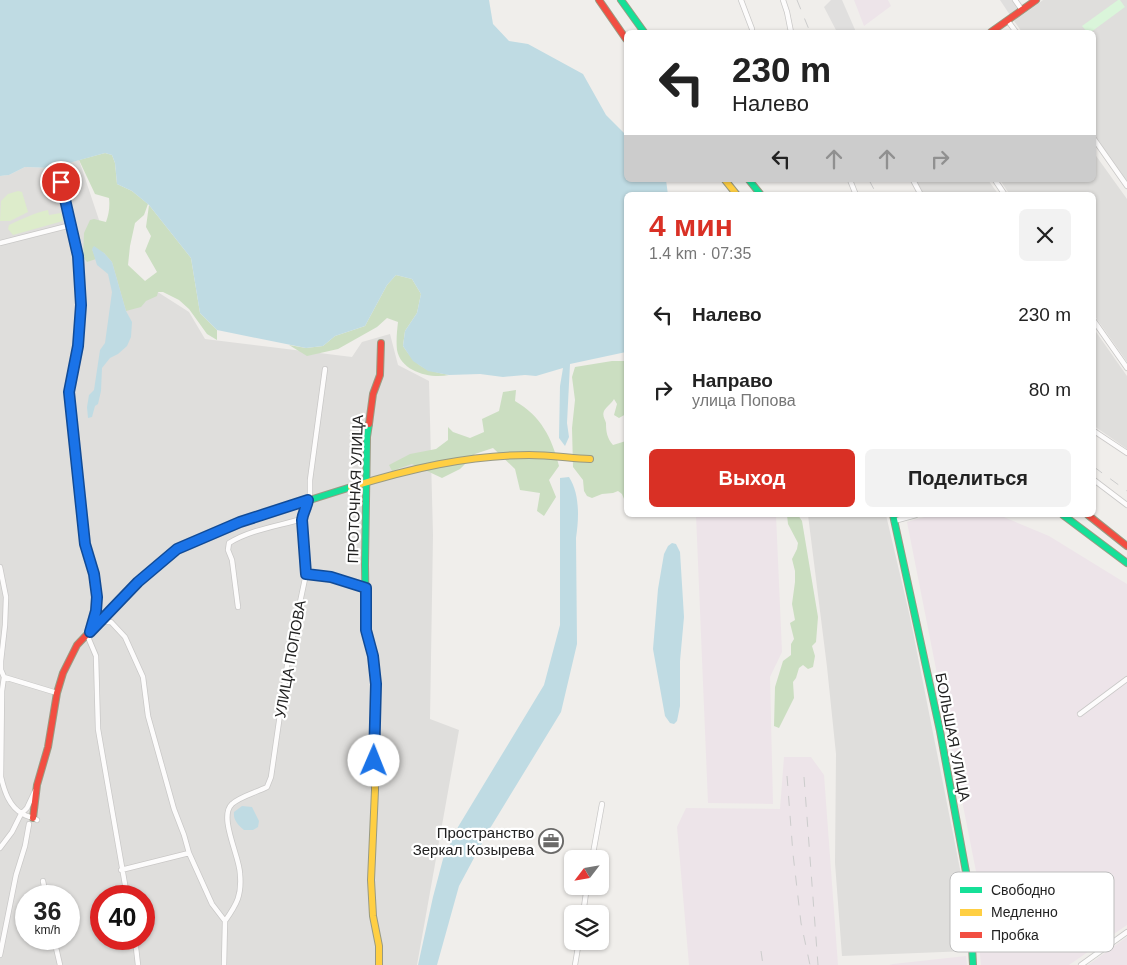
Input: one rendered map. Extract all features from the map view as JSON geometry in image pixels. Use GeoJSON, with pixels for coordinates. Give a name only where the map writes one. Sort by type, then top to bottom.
{"type":"FeatureCollection","features":[{"type":"Feature","properties":{"kind":"street"},"geometry":{"type":"LineString","coordinates":[[599,0],[624,36]]}},
{"type":"Feature","properties":{"kind":"street"},"geometry":{"type":"LineString","coordinates":[[621,0],[643,30]]}},
{"type":"Feature","properties":{"kind":"street"},"geometry":{"type":"LineString","coordinates":[[741,0],[752,30]]}},
{"type":"Feature","properties":{"kind":"street"},"geometry":{"type":"LineString","coordinates":[[783,0],[790,30]]}},
{"type":"Feature","properties":{"kind":"street"},"geometry":{"type":"LineString","coordinates":[[1015,0],[1022,10]]}},
{"type":"Feature","properties":{"kind":"street"},"geometry":{"type":"LineString","coordinates":[[995,30],[1036,0]]}},
{"type":"Feature","properties":{"kind":"street"},"geometry":{"type":"LineString","coordinates":[[1008,21],[1015,30]]}},
{"type":"Feature","properties":{"kind":"street"},"geometry":{"type":"LineString","coordinates":[[1096,142],[1127,186]]}},
{"type":"Feature","properties":{"kind":"street"},"geometry":{"type":"LineString","coordinates":[[61,182],[78,256],[81,305],[78,346],[69,392],[85,544],[94,574],[97,597],[96,611],[88,637],[96,656],[98,729],[124,885]]}},
{"type":"Feature","properties":{"kind":"street"},"geometry":{"type":"LineString","coordinates":[[727,182],[735,192]]}},
{"type":"Feature","properties":{"kind":"street"},"geometry":{"type":"LineString","coordinates":[[751,182],[759,192]]}},
{"type":"Feature","properties":{"kind":"street"},"geometry":{"type":"LineString","coordinates":[[0,243],[71,225]]}},
{"type":"Feature","properties":{"kind":"street"},"geometry":{"type":"LineString","coordinates":[[1096,324],[1127,368]]}},
{"type":"Feature","properties":{"kind":"street","name":"ПРОТОЧНАЯ УЛИЦА"},"geometry":{"type":"LineString","coordinates":[[379,965],[379,946],[373,916],[371,880],[375,790],[376,684],[373,656],[366,630],[366,482],[367,437],[372,394],[380,375],[381,343]]}},
{"type":"Feature","properties":{"kind":"street","name":"УЛИЦА ПОПОВА"},"geometry":{"type":"LineString","coordinates":[[225,921],[237,904],[240,891],[240,872],[227,817],[228,810],[237,800],[267,788],[272,777],[288,659],[306,574],[302,520],[310,494],[310,480],[325,369]]}},
{"type":"Feature","properties":{"kind":"street"},"geometry":{"type":"LineString","coordinates":[[1096,432],[1127,453]]}},
{"type":"Feature","properties":{"kind":"street"},"geometry":{"type":"LineString","coordinates":[[0,848],[27,808],[37,785],[48,747],[57,693],[63,673],[77,645],[138,582],[177,549],[240,522],[400,472],[462,460],[528,455],[590,459]]}},
{"type":"Feature","properties":{"kind":"street"},"geometry":{"type":"LineString","coordinates":[[1096,482],[1127,505]]}},
{"type":"Feature","properties":{"kind":"street"},"geometry":{"type":"LineString","coordinates":[[1066,517],[1127,563]]}},
{"type":"Feature","properties":{"kind":"street"},"geometry":{"type":"LineString","coordinates":[[1091,517],[1127,546]]}},
{"type":"Feature","properties":{"kind":"street","name":"БОЛЬШАЯ УЛИЦА"},"geometry":{"type":"LineString","coordinates":[[894,518],[940,731],[966,872]]}},
{"type":"Feature","properties":{"kind":"street"},"geometry":{"type":"LineString","coordinates":[[238,607],[232,560],[228,550],[229,543],[262,530],[302,520]]}},
{"type":"Feature","properties":{"kind":"street"},"geometry":{"type":"LineString","coordinates":[[0,567],[6,596],[1,661],[1,670],[4,677],[2,691],[1,777],[4,790],[13,806],[22,814],[35,819],[37,785]]}},
{"type":"Feature","properties":{"kind":"street"},"geometry":{"type":"LineString","coordinates":[[306,574],[331,577],[366,588]]}},
{"type":"Feature","properties":{"kind":"street"},"geometry":{"type":"LineString","coordinates":[[99,622],[111,622],[125,636],[142,677],[153,737],[168,783],[174,809],[189,853],[212,904],[225,921],[224,965]]}},
{"type":"Feature","properties":{"kind":"street"},"geometry":{"type":"LineString","coordinates":[[4,677],[57,693]]}},
{"type":"Feature","properties":{"kind":"street"},"geometry":{"type":"LineString","coordinates":[[1080,714],[1127,679]]}},
{"type":"Feature","properties":{"kind":"street"},"geometry":{"type":"LineString","coordinates":[[594,850],[602,804]]}},
{"type":"Feature","properties":{"kind":"street"},"geometry":{"type":"LineString","coordinates":[[0,955],[16,875],[25,846],[29,824]]}},
{"type":"Feature","properties":{"kind":"street"},"geometry":{"type":"LineString","coordinates":[[121,870],[189,853]]}},
{"type":"Feature","properties":{"kind":"street"},"geometry":{"type":"LineString","coordinates":[[43,881],[44,885]]}},
{"type":"Feature","properties":{"kind":"street"},"geometry":{"type":"LineString","coordinates":[[1114,941],[1127,932]]}},
{"type":"Feature","properties":{"kind":"street"},"geometry":{"type":"LineString","coordinates":[[57,950],[60,965]]}},
{"type":"Feature","properties":{"kind":"street"},"geometry":{"type":"LineString","coordinates":[[136,950],[138,965]]}},
{"type":"Feature","properties":{"kind":"street"},"geometry":{"type":"LineString","coordinates":[[575,965],[578,950]]}},
{"type":"Feature","properties":{"kind":"street","name":"БОЛЬШАЯ УЛИЦА"},"geometry":{"type":"LineString","coordinates":[[972,952],[973,965]]}},
{"type":"Feature","properties":{"kind":"street"},"geometry":{"type":"LineString","coordinates":[[1080,965],[1099,952]]}},
{"type":"Feature","properties":{"kind":"shaded area"},"geometry":{"type":"Polygon","coordinates":[[[831,0],[842,0],[855,30],[836,30],[824,7],[831,0]]]}},
{"type":"Feature","properties":{"kind":"shaded area"},"geometry":{"type":"Polygon","coordinates":[[[854,0],[888,0],[891,6],[864,26],[854,0]]]}},
{"type":"Feature","properties":{"kind":"shaded area"},"geometry":{"type":"Polygon","coordinates":[[[1000,0],[1015,0],[1022,10],[1012,18],[1000,0]]]}},
{"type":"Feature","properties":{"kind":"shaded area"},"geometry":{"type":"Polygon","coordinates":[[[1043,0],[1127,0],[1127,182],[1096,138],[1096,30],[1021,30],[1014,21],[1043,0]]]}},
{"type":"Feature","properties":{"kind":"shaded area"},"geometry":{"type":"Polygon","coordinates":[[[1096,156],[1127,199],[1127,362],[1096,318],[1096,192],[1008,192],[1001,182],[1096,182],[1096,156]]]}},
{"type":"Feature","properties":{"kind":"shaded area"},"geometry":{"type":"Polygon","coordinates":[[[79,160],[103,232],[131,275],[189,312],[205,339],[352,357],[362,342],[390,334],[398,365],[429,381],[433,535],[430,719],[459,730],[417,965],[0,965],[0,176],[9,175],[25,167],[51,168],[79,160]]]}},
{"type":"Feature","properties":{"kind":"shaded area"},"geometry":{"type":"Polygon","coordinates":[[[916,182],[989,182],[997,192],[921,192],[916,182]]]}},
{"type":"Feature","properties":{"kind":"shaded area"},"geometry":{"type":"Polygon","coordinates":[[[1096,332],[1127,376],[1127,449],[1096,427],[1096,332]]]}},
{"type":"Feature","properties":{"kind":"shaded area"},"geometry":{"type":"Polygon","coordinates":[[[696,517],[776,517],[782,652],[770,677],[773,804],[708,803],[696,517]]]}},
{"type":"Feature","properties":{"kind":"shaded area"},"geometry":{"type":"Polygon","coordinates":[[[808,517],[886,517],[910,617],[960,869],[960,872],[950,872],[950,952],[842,956],[835,863],[836,754],[808,517]]]}},
{"type":"Feature","properties":{"kind":"shaded area"},"geometry":{"type":"Polygon","coordinates":[[[924,517],[1004,517],[1049,536],[1127,584],[1127,925],[1114,934],[1114,872],[976,872],[907,522],[924,517]]]}},
{"type":"Feature","properties":{"kind":"shaded area"},"geometry":{"type":"Polygon","coordinates":[[[784,757],[811,757],[824,775],[838,965],[689,965],[677,827],[686,808],[780,809],[784,757]]]}},
{"type":"Feature","properties":{"kind":"shaded area"},"geometry":{"type":"Polygon","coordinates":[[[1127,937],[1127,965],[1088,965],[1106,952],[1114,952],[1114,946],[1127,937]]]}},
{"type":"Feature","properties":{"kind":"shaded area"},"geometry":{"type":"Polygon","coordinates":[[[980,952],[1088,952],[1069,965],[981,965],[980,952]]]}},
{"type":"Feature","properties":{"kind":"shaded area"},"geometry":{"type":"Polygon","coordinates":[[[966,956],[967,965],[889,965],[893,964],[966,956]]]}},
{"type":"Feature","properties":{"kind":"green space"},"geometry":{"type":"Polygon","coordinates":[[[1118,0],[1125,7],[1094,30],[1085,30],[1082,26],[1118,0]]]}},
{"type":"Feature","properties":{"kind":"green space"},"geometry":{"type":"Polygon","coordinates":[[[105,153],[112,155],[115,163],[117,184],[132,191],[148,204],[144,215],[135,223],[128,265],[145,281],[157,272],[145,251],[151,236],[146,227],[149,205],[191,258],[200,313],[217,330],[217,340],[207,334],[189,309],[179,300],[163,292],[158,292],[157,296],[146,301],[141,307],[126,311],[112,262],[104,253],[92,249],[96,259],[87,262],[83,257],[84,233],[90,220],[106,222],[109,198],[95,194],[79,160],[105,153]]]}},
{"type":"Feature","properties":{"kind":"green space"},"geometry":{"type":"Polygon","coordinates":[[[18,191],[22,192],[28,212],[10,221],[0,221],[1,201],[8,194],[18,191]]]}},
{"type":"Feature","properties":{"kind":"green space"},"geometry":{"type":"Polygon","coordinates":[[[48,210],[49,215],[61,213],[63,221],[13,235],[8,229],[9,225],[33,214],[48,210]]]}},
{"type":"Feature","properties":{"kind":"green space"},"geometry":{"type":"Polygon","coordinates":[[[396,275],[412,279],[421,294],[417,313],[405,331],[403,346],[422,367],[449,375],[426,375],[410,369],[404,364],[397,350],[398,322],[387,318],[377,327],[338,349],[307,356],[289,345],[306,348],[323,346],[335,336],[365,326],[387,285],[396,275]]]}},
{"type":"Feature","properties":{"kind":"green space"},"geometry":{"type":"Polygon","coordinates":[[[624,361],[624,415],[619,418],[614,415],[617,404],[614,399],[603,414],[609,440],[613,445],[624,442],[624,499],[618,491],[592,498],[587,496],[584,491],[583,480],[573,467],[572,428],[575,400],[572,377],[575,367],[624,361]]]}},
{"type":"Feature","properties":{"kind":"green space"},"geometry":{"type":"Polygon","coordinates":[[[516,390],[515,401],[539,421],[553,446],[559,466],[549,480],[556,497],[544,516],[537,511],[540,493],[520,490],[515,469],[493,448],[475,454],[460,469],[442,478],[412,464],[392,471],[389,465],[410,454],[436,449],[448,440],[448,427],[453,432],[470,438],[484,432],[482,419],[499,411],[503,392],[516,390]]]}},
{"type":"Feature","properties":{"kind":"green space"},"geometry":{"type":"Polygon","coordinates":[[[787,517],[799,517],[802,521],[818,617],[816,642],[812,646],[815,656],[813,667],[808,669],[803,665],[799,668],[793,682],[794,698],[779,728],[774,726],[775,687],[783,661],[791,655],[791,644],[794,639],[790,623],[795,620],[792,604],[795,571],[792,559],[798,543],[788,524],[787,517]]]}},
{"type":"Feature","properties":{"kind":"water"},"geometry":{"type":"Polygon","coordinates":[[[0,0],[489,0],[493,24],[509,41],[528,44],[583,74],[606,115],[624,133],[624,182],[666,182],[668,192],[624,192],[624,352],[570,364],[567,423],[569,437],[565,446],[559,438],[560,386],[563,368],[536,376],[449,375],[428,371],[413,361],[403,346],[405,331],[417,313],[421,294],[412,279],[396,275],[387,285],[365,326],[335,336],[323,346],[306,348],[217,330],[200,313],[191,258],[149,205],[132,191],[117,184],[115,163],[112,155],[105,153],[51,168],[25,167],[9,175],[0,176],[0,0]]]}},
{"type":"Feature","properties":{"kind":"water"},"geometry":{"type":"Polygon","coordinates":[[[94,246],[112,262],[126,311],[132,322],[131,337],[127,346],[110,358],[102,368],[101,391],[98,404],[95,406],[92,417],[88,418],[89,395],[94,390],[100,350],[105,343],[112,292],[108,274],[97,265],[92,249],[94,246]]]}},
{"type":"Feature","properties":{"kind":"water"},"geometry":{"type":"Polygon","coordinates":[[[569,477],[573,484],[578,506],[576,538],[577,644],[561,712],[489,830],[459,886],[437,965],[418,965],[443,859],[458,827],[544,685],[560,625],[560,478],[569,477]]]}},
{"type":"Feature","properties":{"kind":"water"},"geometry":{"type":"Polygon","coordinates":[[[672,543],[676,544],[680,552],[684,617],[680,661],[680,706],[677,721],[674,724],[670,723],[665,716],[653,649],[658,589],[664,554],[672,543]]]}},
{"type":"Feature","properties":{"kind":"water"},"geometry":{"type":"Polygon","coordinates":[[[242,806],[252,807],[259,821],[258,827],[253,830],[244,830],[235,820],[234,812],[242,806]]]}},
{"type":"Feature","properties":{"kind":"railway"},"geometry":{"type":"LineString","coordinates":[[797,0],[809,30]]}},
{"type":"Feature","properties":{"kind":"railway"},"geometry":{"type":"LineString","coordinates":[[870,182],[875,192]]}},
{"type":"Feature","properties":{"kind":"railway"},"geometry":{"type":"LineString","coordinates":[[1096,468],[1127,491]]}},
{"type":"Feature","properties":{"kind":"railway"},"geometry":{"type":"LineString","coordinates":[[787,776],[801,923],[810,965]]}},
{"type":"Feature","properties":{"kind":"railway"},"geometry":{"type":"LineString","coordinates":[[804,777],[818,965]]}},
{"type":"Feature","properties":{"kind":"railway"},"geometry":{"type":"LineString","coordinates":[[761,951],[763,965]]}},
{"type":"Feature","properties":{"kind":"traffic: fast"},"geometry":{"type":"LineString","coordinates":[[621,0],[643,30]]}},
{"type":"Feature","properties":{"kind":"traffic: fast"},"geometry":{"type":"LineString","coordinates":[[751,182],[759,192]]}},
{"type":"Feature","properties":{"kind":"traffic: fast"},"geometry":{"type":"LineString","coordinates":[[369,424],[367,437],[365,565],[366,631],[373,657],[376,683],[374,750]]}},
{"type":"Feature","properties":{"kind":"traffic: fast"},"geometry":{"type":"LineString","coordinates":[[115,605],[138,582],[177,549],[240,522],[351,487]]}},
{"type":"Feature","properties":{"kind":"traffic: fast"},"geometry":{"type":"LineString","coordinates":[[893,517],[940,731],[966,872]]}},
{"type":"Feature","properties":{"kind":"traffic: fast"},"geometry":{"type":"LineString","coordinates":[[1066,517],[1127,563]]}},
{"type":"Feature","properties":{"kind":"traffic: fast"},"geometry":{"type":"LineString","coordinates":[[972,952],[973,965]]}},
{"type":"Feature","properties":{"kind":"traffic: slow"},"geometry":{"type":"LineString","coordinates":[[727,182],[735,192]]}},
{"type":"Feature","properties":{"kind":"traffic: slow"},"geometry":{"type":"LineString","coordinates":[[351,487],[439,464],[484,457],[544,455],[590,459]]}},
{"type":"Feature","properties":{"kind":"traffic: slow"},"geometry":{"type":"LineString","coordinates":[[374,750],[375,790],[371,880],[373,916],[379,946],[379,965]]}},
{"type":"Feature","properties":{"kind":"traffic: jam"},"geometry":{"type":"LineString","coordinates":[[599,0],[624,36]]}},
{"type":"Feature","properties":{"kind":"traffic: jam"},"geometry":{"type":"LineString","coordinates":[[994,30],[1036,0]]}},
{"type":"Feature","properties":{"kind":"traffic: jam"},"geometry":{"type":"LineString","coordinates":[[369,424],[373,394],[380,375],[381,343]]}},
{"type":"Feature","properties":{"kind":"traffic: jam"},"geometry":{"type":"LineString","coordinates":[[1091,517],[1127,546]]}},
{"type":"Feature","properties":{"kind":"traffic: jam"},"geometry":{"type":"LineString","coordinates":[[33,818],[37,785],[48,747],[57,693],[63,673],[77,645],[115,605]]}},
{"type":"Feature","properties":{"kind":"place","name":"Пространство Зеркал Козырева"},"geometry":{"type":"Point","coordinates":[551,841]}},
{"type":"Feature","properties":{"kind":"route"},"geometry":{"type":"LineString","coordinates":[[61,182],[78,256],[81,305],[78,346],[69,392],[85,544],[94,574],[97,597],[96,611],[90,632],[138,582],[177,549],[210,533],[308,500],[302,520],[306,574],[331,577],[366,588],[366,630],[373,656],[376,684],[374,761]]}}]}
